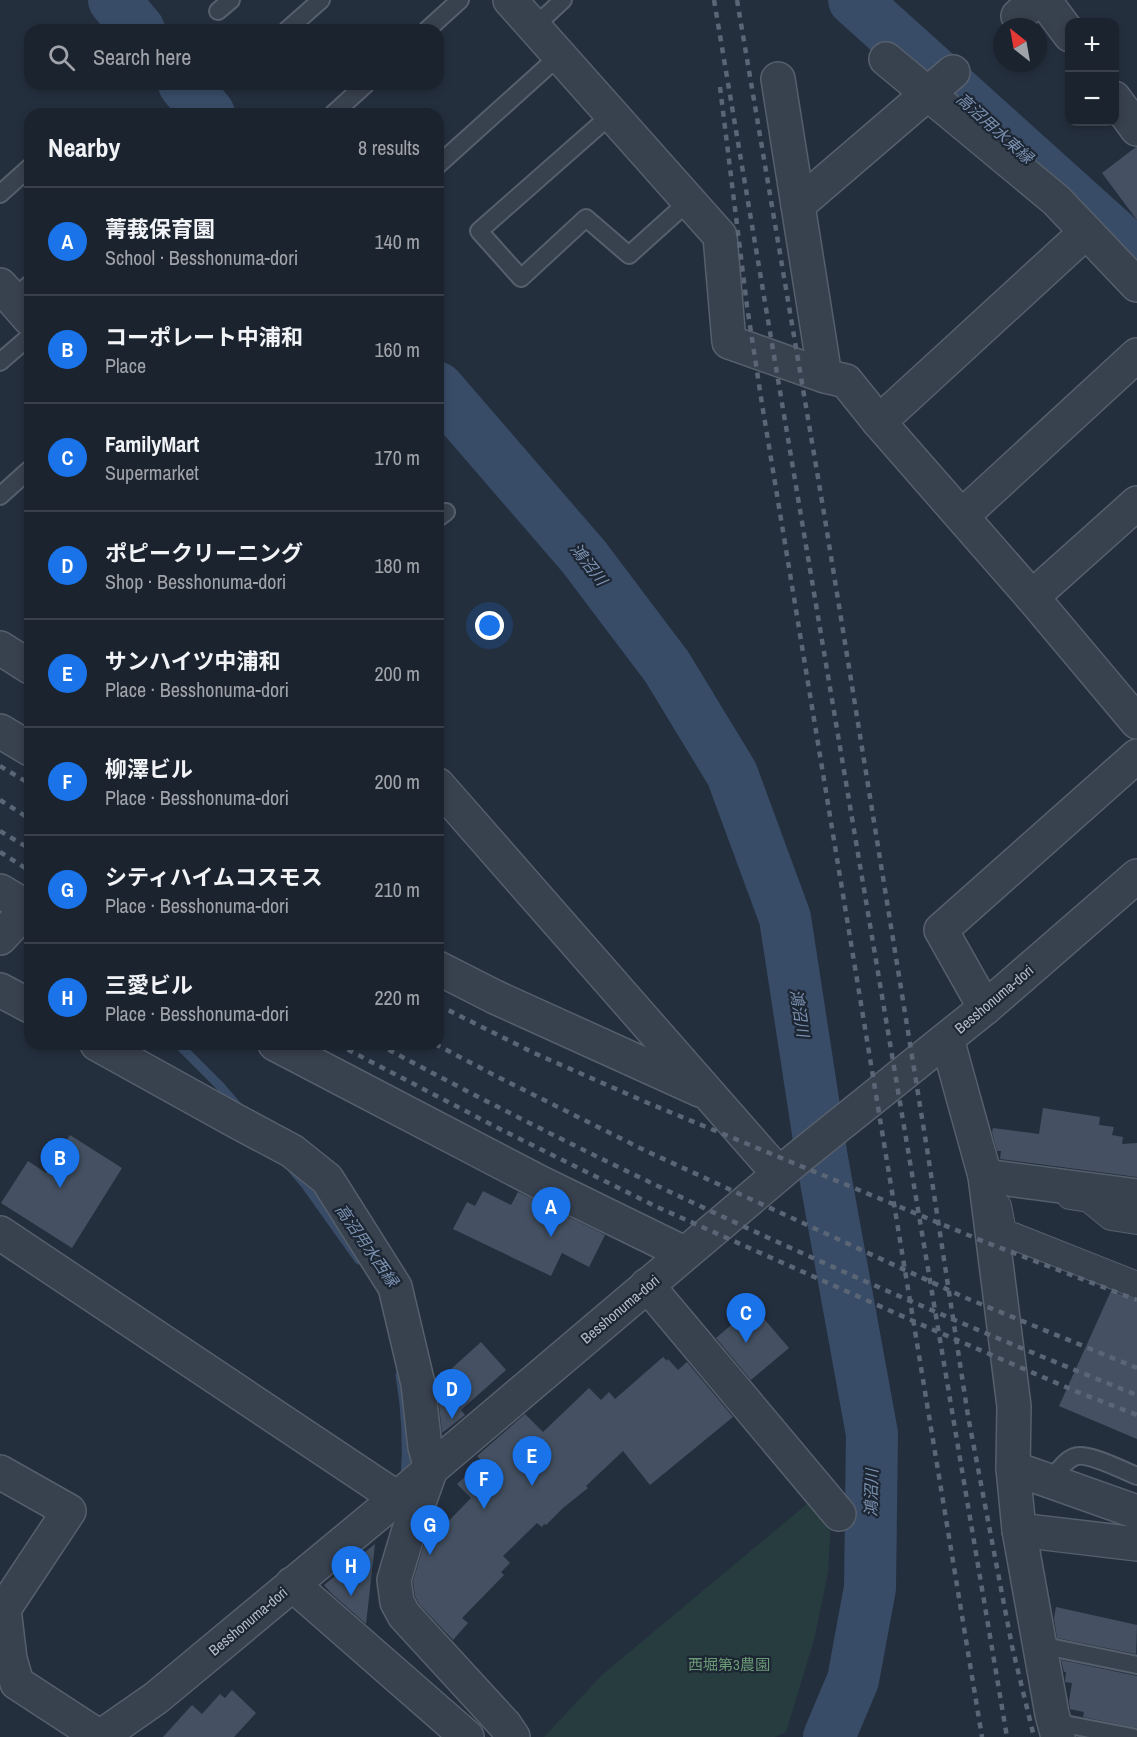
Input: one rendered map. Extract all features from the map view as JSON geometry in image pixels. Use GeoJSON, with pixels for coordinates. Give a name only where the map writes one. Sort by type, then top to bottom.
{"type":"FeatureCollection","features":[{"type":"Feature","properties":{"kind":"street"},"geometry":{"type":"LineString","coordinates":[[510,0],[720,236],[729,342],[825,376],[846,381],[1137,722]]}},
{"type":"Feature","properties":{"kind":"street"},"geometry":{"type":"LineString","coordinates":[[1033,5],[1065,31]]}},
{"type":"Feature","properties":{"kind":"street"},"geometry":{"type":"LineString","coordinates":[[886,59],[938,85],[1056,200],[1137,285]]}},
{"type":"Feature","properties":{"kind":"street"},"geometry":{"type":"LineString","coordinates":[[778,79],[825,376]]}},
{"type":"Feature","properties":{"kind":"street"},"geometry":{"type":"LineString","coordinates":[[798,205],[938,85]]}},
{"type":"Feature","properties":{"kind":"street"},"geometry":{"type":"LineString","coordinates":[[1119,105],[1137,129]]}},
{"type":"Feature","properties":{"kind":"street"},"geometry":{"type":"LineString","coordinates":[[879,422],[1086,232]]}},
{"type":"Feature","properties":{"kind":"street"},"geometry":{"type":"LineString","coordinates":[[962,516],[1137,355]]}},
{"type":"Feature","properties":{"kind":"street"},"geometry":{"type":"LineString","coordinates":[[1032,597],[1137,503]]}},
{"type":"Feature","properties":{"kind":"street"},"geometry":{"type":"LineString","coordinates":[[0,648],[24,663]]}},
{"type":"Feature","properties":{"kind":"street"},"geometry":{"type":"LineString","coordinates":[[0,731],[24,745]]}},
{"type":"Feature","properties":{"kind":"street"},"geometry":{"type":"LineString","coordinates":[[985,1008],[941,930],[1137,756]]}},
{"type":"Feature","properties":{"kind":"street"},"geometry":{"type":"LineString","coordinates":[[444,792],[779,1174]]}},
{"type":"Feature","properties":{"kind":"street","name":"Besshonuma-dori"},"geometry":{"type":"LineString","coordinates":[[100,1737],[156,1698],[684,1253],[985,1008],[1137,876]]}},
{"type":"Feature","properties":{"kind":"street"},"geometry":{"type":"LineString","coordinates":[[0,891],[24,905]]}},
{"type":"Feature","properties":{"kind":"street"},"geometry":{"type":"LineString","coordinates":[[0,938],[24,913]]}},
{"type":"Feature","properties":{"kind":"street"},"geometry":{"type":"LineString","coordinates":[[444,971],[495,997],[710,1095]]}},
{"type":"Feature","properties":{"kind":"street"},"geometry":{"type":"LineString","coordinates":[[0,990],[24,1003]]}},
{"type":"Feature","properties":{"kind":"street"},"geometry":{"type":"LineString","coordinates":[[946,1039],[985,1176],[1014,1406],[1013,1468],[1019,1530],[1056,1729]]}},
{"type":"Feature","properties":{"kind":"street"},"geometry":{"type":"LineString","coordinates":[[108,1050],[292,1151],[327,1179],[395,1287],[418,1384],[425,1447],[409,1487],[408,1533],[394,1580],[397,1602],[404,1615],[505,1725],[513,1737]]}},
{"type":"Feature","properties":{"kind":"street"},"geometry":{"type":"LineString","coordinates":[[286,1050],[541,1184],[684,1253]]}},
{"type":"Feature","properties":{"kind":"street"},"geometry":{"type":"LineString","coordinates":[[985,1176],[1137,1196]]}},
{"type":"Feature","properties":{"kind":"street"},"geometry":{"type":"LineString","coordinates":[[1137,1221],[1111,1217],[1089,1199],[1006,1187],[996,1196],[1003,1232],[1137,1285]]}},
{"type":"Feature","properties":{"kind":"street"},"geometry":{"type":"LineString","coordinates":[[0,1233],[409,1487]]}},
{"type":"Feature","properties":{"kind":"street"},"geometry":{"type":"LineString","coordinates":[[647,1285],[839,1514]]}},
{"type":"Feature","properties":{"kind":"street"},"geometry":{"type":"LineString","coordinates":[[1013,1468],[1137,1512]]}},
{"type":"Feature","properties":{"kind":"street"},"geometry":{"type":"LineString","coordinates":[[0,1472],[69,1511],[4,1610],[5,1659],[17,1683],[100,1737]]}},
{"type":"Feature","properties":{"kind":"street"},"geometry":{"type":"LineString","coordinates":[[1019,1530],[1137,1544]]}},
{"type":"Feature","properties":{"kind":"street"},"geometry":{"type":"LineString","coordinates":[[292,1584],[467,1737]]}},
{"type":"Feature","properties":{"kind":"lane"},"geometry":{"type":"LineString","coordinates":[[294,24],[321,0]]}},
{"type":"Feature","properties":{"kind":"lane"},"geometry":{"type":"LineString","coordinates":[[434,24],[460,0]]}},
{"type":"Feature","properties":{"kind":"lane"},"geometry":{"type":"LineString","coordinates":[[534,27],[563,0]]}},
{"type":"Feature","properties":{"kind":"lane"},"geometry":{"type":"LineString","coordinates":[[444,160],[559,56]]}},
{"type":"Feature","properties":{"kind":"lane"},"geometry":{"type":"LineString","coordinates":[[340,108],[359,90]]}},
{"type":"Feature","properties":{"kind":"lane"},"geometry":{"type":"LineString","coordinates":[[612,114],[479,231],[521,278],[586,218],[629,255],[689,201]]}},
{"type":"Feature","properties":{"kind":"lane"},"geometry":{"type":"LineString","coordinates":[[0,194],[24,173]]}},
{"type":"Feature","properties":{"kind":"lane"},"geometry":{"type":"LineString","coordinates":[[0,362],[24,341]]}},
{"type":"Feature","properties":{"kind":"lane"},"geometry":{"type":"LineString","coordinates":[[0,496],[24,474]]}},
{"type":"Feature","properties":{"kind":"lane"},"geometry":{"type":"LineString","coordinates":[[1050,1480],[1076,1455],[1089,1457],[1137,1476]]}},
{"type":"Feature","properties":{"kind":"lane"},"geometry":{"type":"LineString","coordinates":[[1040,1645],[1137,1665]]}},
{"type":"Feature","properties":{"kind":"lane"},"geometry":{"type":"LineString","coordinates":[[1056,1729],[1132,1737]]}},
{"type":"Feature","properties":{"kind":"green space","name":"西堀第3農園"},"geometry":{"type":"Polygon","coordinates":[[[814,1498],[831,1521],[828,1573],[814,1640],[786,1732],[775,1737],[544,1737],[602,1675],[814,1498]]]}},
{"type":"Feature","properties":{"kind":"building"},"geometry":{"type":"Polygon","coordinates":[[[1137,147],[1137,220],[1102,173],[1137,147]]]}},
{"type":"Feature","properties":{"kind":"building"},"geometry":{"type":"Polygon","coordinates":[[[1043,1108],[1100,1117],[1099,1125],[1114,1127],[1112,1135],[1123,1137],[1122,1144],[1137,1143],[1137,1177],[1000,1159],[1001,1151],[997,1151],[993,1128],[1039,1134],[1043,1108]]]}},
{"type":"Feature","properties":{"kind":"building"},"geometry":{"type":"Polygon","coordinates":[[[70,1135],[122,1168],[72,1248],[1,1203],[28,1161],[46,1173],[70,1135]]]}},
{"type":"Feature","properties":{"kind":"building"},"geometry":{"type":"Polygon","coordinates":[[[483,1191],[511,1205],[518,1192],[605,1235],[589,1267],[562,1253],[551,1276],[453,1229],[467,1202],[475,1206],[483,1191]]]}},
{"type":"Feature","properties":{"kind":"building"},"geometry":{"type":"Polygon","coordinates":[[[1111,1291],[1137,1300],[1137,1439],[1059,1406],[1111,1291]]]}},
{"type":"Feature","properties":{"kind":"building"},"geometry":{"type":"Polygon","coordinates":[[[753,1306],[789,1348],[751,1380],[716,1338],[753,1306]]]}},
{"type":"Feature","properties":{"kind":"building"},"geometry":{"type":"Polygon","coordinates":[[[481,1342],[506,1370],[461,1410],[465,1415],[442,1433],[437,1386],[442,1382],[440,1379],[481,1342]]]}},
{"type":"Feature","properties":{"kind":"building"},"geometry":{"type":"Polygon","coordinates":[[[663,1357],[678,1370],[687,1362],[733,1417],[650,1485],[623,1451],[586,1486],[588,1488],[546,1525],[542,1527],[537,1523],[503,1556],[510,1563],[501,1572],[504,1575],[462,1618],[468,1623],[453,1640],[419,1604],[415,1596],[413,1581],[427,1534],[434,1536],[471,1498],[457,1484],[482,1461],[477,1456],[525,1414],[543,1432],[589,1388],[601,1400],[609,1392],[615,1399],[663,1357]]]}},
{"type":"Feature","properties":{"kind":"building"},"geometry":{"type":"Polygon","coordinates":[[[375,1544],[366,1624],[324,1585],[375,1544]]]}},
{"type":"Feature","properties":{"kind":"building"},"geometry":{"type":"Polygon","coordinates":[[[1056,1607],[1137,1625],[1136,1654],[1057,1638],[1054,1618],[1056,1607]]]}},
{"type":"Feature","properties":{"kind":"building"},"geometry":{"type":"Polygon","coordinates":[[[1061,1660],[1137,1676],[1137,1728],[1083,1717],[1084,1712],[1070,1709],[1072,1683],[1065,1682],[1066,1672],[1064,1672],[1061,1660]]]}},
{"type":"Feature","properties":{"kind":"building"},"geometry":{"type":"Polygon","coordinates":[[[232,1690],[256,1713],[234,1737],[163,1737],[192,1705],[202,1714],[220,1694],[225,1698],[232,1690]]]}},
{"type":"Feature","properties":{"kind":"waterway","name":"鴻沼川"},"geometry":{"type":"LineString","coordinates":[[114,0],[134,24]]}},
{"type":"Feature","properties":{"kind":"waterway","name":"高沼用水東縁"},"geometry":{"type":"LineString","coordinates":[[854,0],[1137,255]]}},
{"type":"Feature","properties":{"kind":"waterway","name":"鴻沼川"},"geometry":{"type":"LineString","coordinates":[[189,90],[204,108]]}},
{"type":"Feature","properties":{"kind":"waterway","name":"鴻沼川"},"geometry":{"type":"LineString","coordinates":[[444,395],[584,557],[667,667],[732,774],[785,918],[822,1159],[872,1434],[870,1588],[853,1680],[829,1737]]}},
{"type":"Feature","properties":{"kind":"waterway","name":"高沼用水西縁"},"geometry":{"type":"LineString","coordinates":[[184,1050],[240,1109]]}},
{"type":"Feature","properties":{"kind":"waterway","name":"高沼用水西縁"},"geometry":{"type":"LineString","coordinates":[[293,1170],[359,1260]]}},
{"type":"Feature","properties":{"kind":"waterway","name":"高沼用水西縁"},"geometry":{"type":"LineString","coordinates":[[400,1375],[406,1428],[405,1480]]}},
{"type":"Feature","properties":{"kind":"railway"},"geometry":{"type":"LineString","coordinates":[[714,0],[1007,1737]]}},
{"type":"Feature","properties":{"kind":"railway"},"geometry":{"type":"LineString","coordinates":[[737,0],[823,507],[968,1416],[1012,1646],[1034,1737]]}},
{"type":"Feature","properties":{"kind":"railway"},"geometry":{"type":"LineString","coordinates":[[720,87],[747,306],[762,404],[982,1737]]}},
{"type":"Feature","properties":{"kind":"railway"},"geometry":{"type":"LineString","coordinates":[[0,766],[24,780]]}},
{"type":"Feature","properties":{"kind":"railway"},"geometry":{"type":"LineString","coordinates":[[0,800],[24,815]]}},
{"type":"Feature","properties":{"kind":"railway"},"geometry":{"type":"LineString","coordinates":[[0,831],[24,845]]}},
{"type":"Feature","properties":{"kind":"railway"},"geometry":{"type":"LineString","coordinates":[[0,852],[24,867]]}},
{"type":"Feature","properties":{"kind":"railway"},"geometry":{"type":"LineString","coordinates":[[444,1008],[534,1053],[648,1103],[985,1242],[1137,1300]]}},
{"type":"Feature","properties":{"kind":"railway"},"geometry":{"type":"LineString","coordinates":[[444,1049],[644,1150],[966,1298],[1137,1368]]}},
{"type":"Feature","properties":{"kind":"railway"},"geometry":{"type":"LineString","coordinates":[[349,1050],[655,1206],[929,1328],[1137,1415]]}},
{"type":"Feature","properties":{"kind":"railway"},"geometry":{"type":"LineString","coordinates":[[389,1050],[564,1140],[752,1230],[944,1315],[1137,1395]]}},
{"type":"Feature","properties":{"kind":"place","name":"コーポレート中浦和"},"geometry":{"type":"Point","coordinates":[60,1188]}},
{"type":"Feature","properties":{"kind":"place","name":"菁莪保育園"},"geometry":{"type":"Point","coordinates":[551,1237]}},
{"type":"Feature","properties":{"kind":"place","name":"FamilyMart"},"geometry":{"type":"Point","coordinates":[746,1343]}},
{"type":"Feature","properties":{"kind":"place","name":"ポピークリーニング"},"geometry":{"type":"Point","coordinates":[452,1419]}},
{"type":"Feature","properties":{"kind":"place","name":"サンハイツ中浦和"},"geometry":{"type":"Point","coordinates":[532,1486]}},
{"type":"Feature","properties":{"kind":"place","name":"柳澤ビル"},"geometry":{"type":"Point","coordinates":[484,1509]}},
{"type":"Feature","properties":{"kind":"place","name":"シティハイムコスモス"},"geometry":{"type":"Point","coordinates":[430,1555]}},
{"type":"Feature","properties":{"kind":"place","name":"三愛ビル"},"geometry":{"type":"Point","coordinates":[351,1596]}}]}
